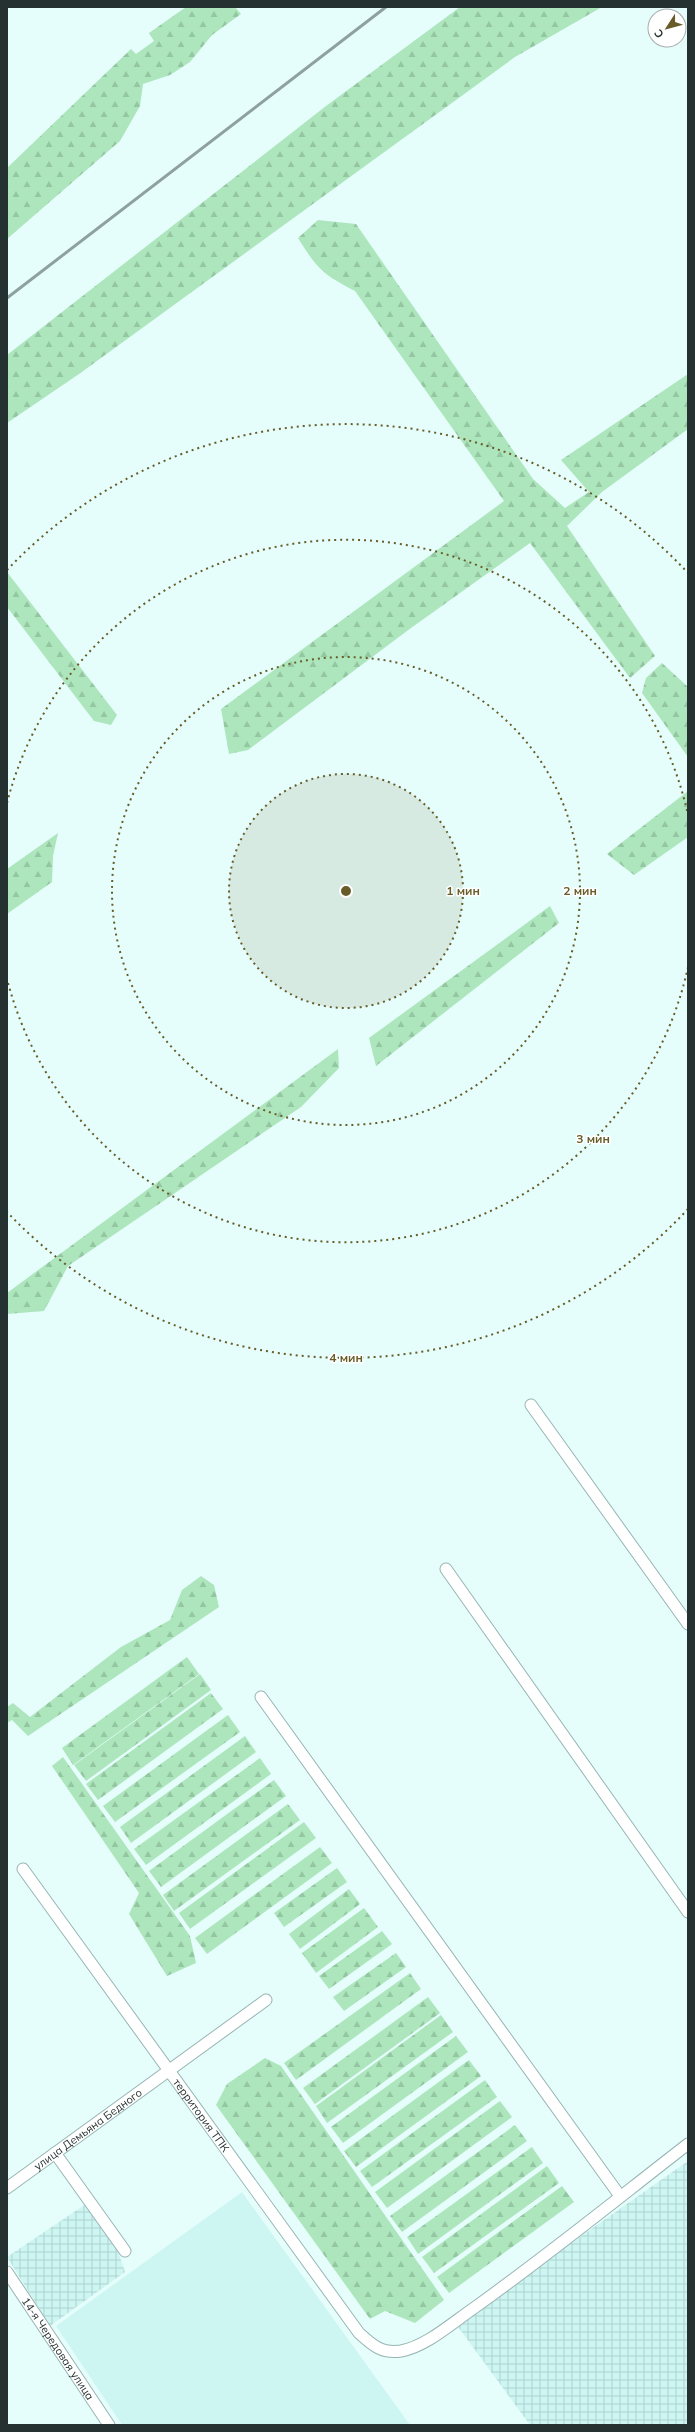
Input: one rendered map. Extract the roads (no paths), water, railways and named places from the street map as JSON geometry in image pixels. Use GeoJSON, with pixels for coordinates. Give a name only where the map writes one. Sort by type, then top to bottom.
{"type":"FeatureCollection","features":[{"type":"Feature","properties":{"kind":"street"},"geometry":{"type":"LineString","coordinates":[[531,1405],[688,1624]]}},
{"type":"Feature","properties":{"kind":"street"},"geometry":{"type":"LineString","coordinates":[[446,1569],[688,1912]]}},
{"type":"Feature","properties":{"kind":"street"},"geometry":{"type":"LineString","coordinates":[[261,1697],[620,2196],[688,2144]]}},
{"type":"Feature","properties":{"kind":"street","name":"территория ТПК"},"geometry":{"type":"LineString","coordinates":[[23,1869],[359,2333],[370,2344],[388,2352],[417,2346],[522,2274],[620,2196]]}},
{"type":"Feature","properties":{"kind":"street","name":"улица Демьяна Бедного"},"geometry":{"type":"LineString","coordinates":[[7,2188],[266,2000]]}},
{"type":"Feature","properties":{"kind":"street"},"geometry":{"type":"LineString","coordinates":[[55,2153],[125,2251]]}},
{"type":"Feature","properties":{"kind":"street","name":"14-я Чередовая улица"},"geometry":{"type":"LineString","coordinates":[[7,2272],[109,2425]]}},
{"type":"Feature","properties":{"kind":"railway"},"geometry":{"type":"LineString","coordinates":[[7,298],[386,7]]}}]}
